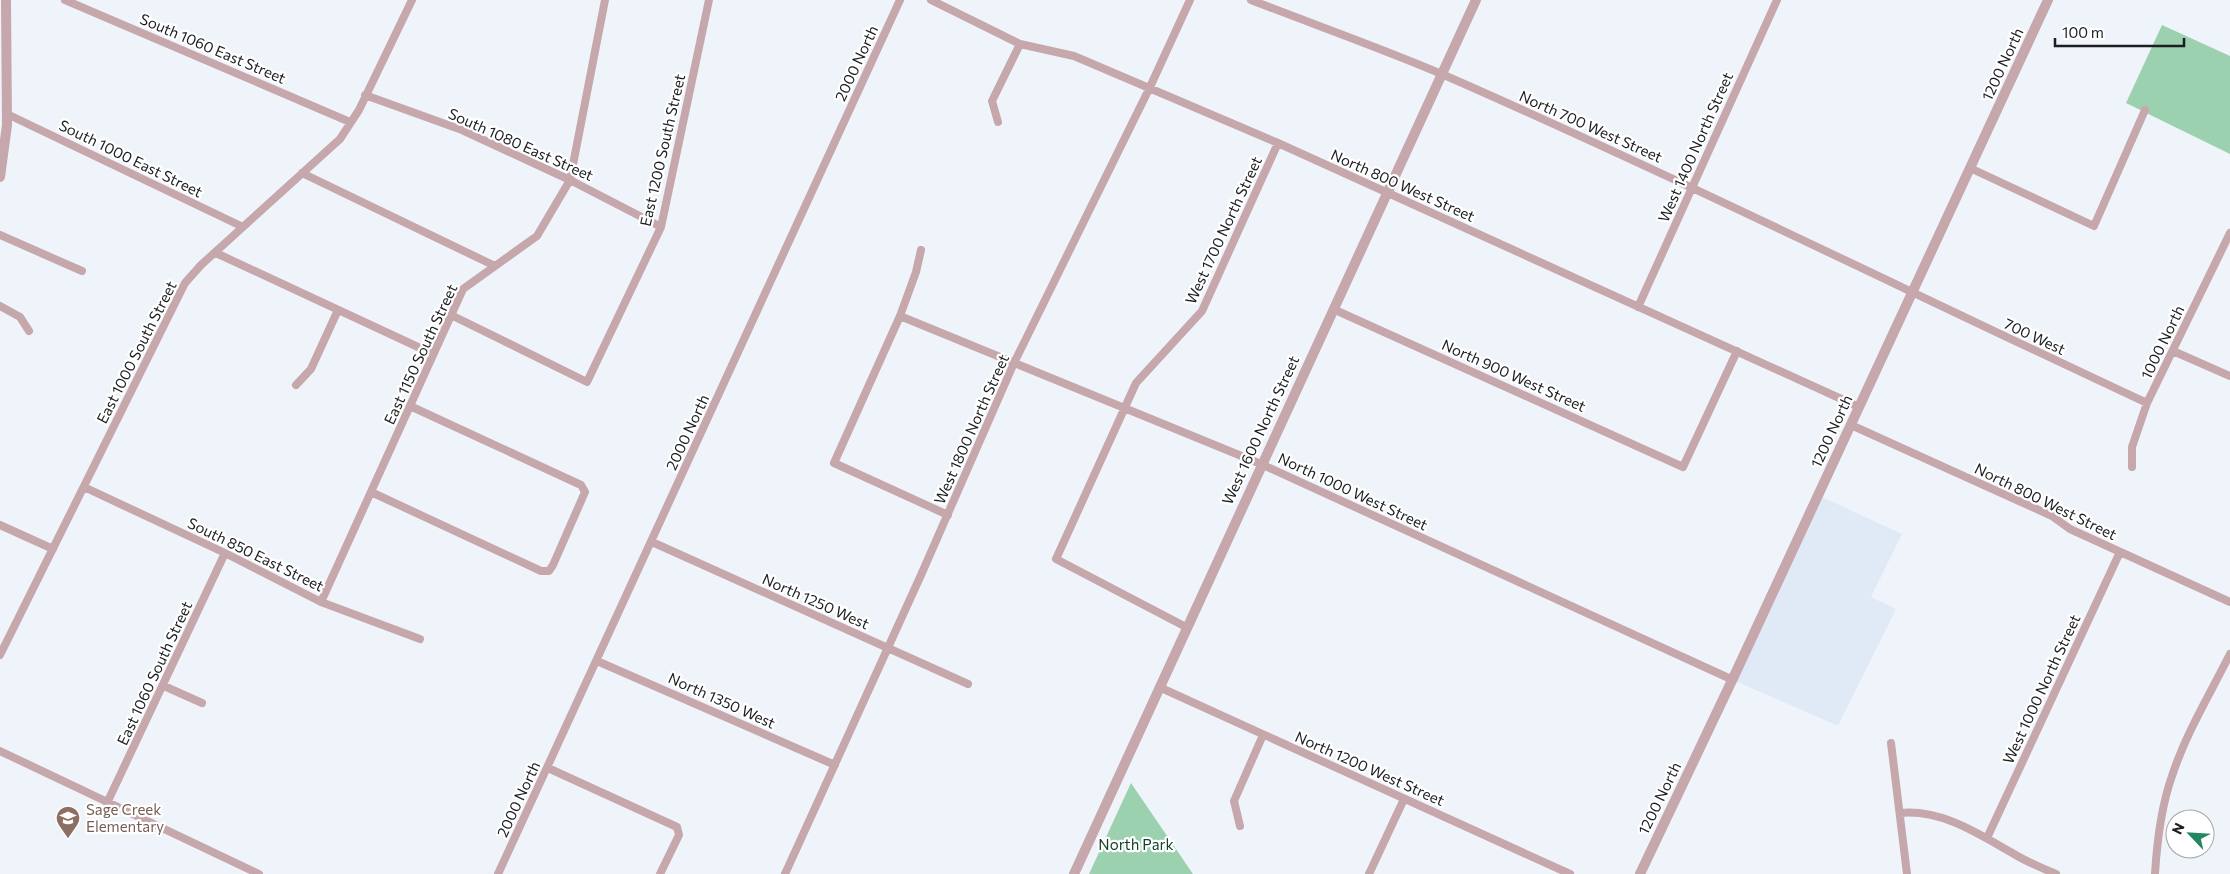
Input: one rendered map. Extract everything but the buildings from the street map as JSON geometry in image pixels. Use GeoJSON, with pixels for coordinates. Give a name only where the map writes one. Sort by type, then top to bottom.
{"type":"FeatureCollection","features":[{"type":"Feature","properties":{"kind":"street"},"geometry":{"type":"LineString","coordinates":[[0,177],[5,148],[7,114],[6,0]]}},
{"type":"Feature","properties":{"kind":"street","name":"South 1060 East Street"},"geometry":{"type":"LineString","coordinates":[[65,0],[350,122]]}},
{"type":"Feature","properties":{"kind":"street","name":"East 1000 South Street"},"geometry":{"type":"LineString","coordinates":[[0,655],[185,283],[192,273],[340,139],[365,95],[412,0]]}},
{"type":"Feature","properties":{"kind":"street","name":"East 1150 South Street"},"geometry":{"type":"LineString","coordinates":[[321,602],[463,289],[537,236],[570,180],[605,0]]}},
{"type":"Feature","properties":{"kind":"street","name":"East 1200 South Street"},"geometry":{"type":"LineString","coordinates":[[451,315],[587,382],[661,227],[708,0]]}},
{"type":"Feature","properties":{"kind":"street","name":"2000 North"},"geometry":{"type":"LineString","coordinates":[[498,874],[900,0]]}},
{"type":"Feature","properties":{"kind":"street","name":"North 800 West Street"},"geometry":{"type":"LineString","coordinates":[[931,0],[1020,44],[1074,56],[1278,143],[1859,408]]}},
{"type":"Feature","properties":{"kind":"street","name":"West 1800 North Street"},"geometry":{"type":"LineString","coordinates":[[785,874],[948,515],[1014,364],[1150,87],[1190,0]]}},
{"type":"Feature","properties":{"kind":"street","name":"North 700 West Street"},"geometry":{"type":"LineString","coordinates":[[1251,0],[1442,74],[1691,186],[1913,294]]}},
{"type":"Feature","properties":{"kind":"street","name":"West 1600 North Street"},"geometry":{"type":"LineString","coordinates":[[1074,874],[1476,0]]}},
{"type":"Feature","properties":{"kind":"street","name":"West 1400 North Street"},"geometry":{"type":"LineString","coordinates":[[1638,306],[1777,0]]}},
{"type":"Feature","properties":{"kind":"street","name":"1200 North"},"geometry":{"type":"LineString","coordinates":[[1640,874],[1733,680],[2048,0]]}},
{"type":"Feature","properties":{"kind":"street"},"geometry":{"type":"LineString","coordinates":[[998,122],[992,101],[1020,44]]}},
{"type":"Feature","properties":{"kind":"street","name":"South 1080 East Street"},"geometry":{"type":"LineString","coordinates":[[365,95],[462,130],[570,180],[661,227]]}},
{"type":"Feature","properties":{"kind":"street"},"geometry":{"type":"LineString","coordinates":[[1970,168],[2094,226],[2145,110]]}},
{"type":"Feature","properties":{"kind":"street","name":"South 1000 East Street"},"geometry":{"type":"LineString","coordinates":[[7,114],[243,227]]}},
{"type":"Feature","properties":{"kind":"street","name":"West 1700 North Street"},"geometry":{"type":"LineString","coordinates":[[1186,627],[1056,558],[1136,383],[1202,311],[1278,143]]}},
{"type":"Feature","properties":{"kind":"street"},"geometry":{"type":"LineString","coordinates":[[302,173],[495,266]]}},
{"type":"Feature","properties":{"kind":"street","name":"1000 North"},"geometry":{"type":"LineString","coordinates":[[2132,467],[2132,447],[2146,403],[2174,351],[2230,233]]}},
{"type":"Feature","properties":{"kind":"street"},"geometry":{"type":"LineString","coordinates":[[0,235],[82,271]]}},
{"type":"Feature","properties":{"kind":"street"},"geometry":{"type":"LineString","coordinates":[[921,250],[916,272],[900,316],[834,464],[948,515]]}},
{"type":"Feature","properties":{"kind":"street"},"geometry":{"type":"LineString","coordinates":[[216,253],[433,354]]}},
{"type":"Feature","properties":{"kind":"street","name":"700 West"},"geometry":{"type":"LineString","coordinates":[[1913,294],[2146,403]]}},
{"type":"Feature","properties":{"kind":"street"},"geometry":{"type":"LineString","coordinates":[[0,306],[20,316],[29,331]]}},
{"type":"Feature","properties":{"kind":"street","name":"North 900 West Street"},"geometry":{"type":"LineString","coordinates":[[1333,308],[1683,467],[1737,352]]}},
{"type":"Feature","properties":{"kind":"street"},"geometry":{"type":"LineString","coordinates":[[296,385],[311,369],[338,310]]}},
{"type":"Feature","properties":{"kind":"street","name":"North 1000 West Street"},"geometry":{"type":"LineString","coordinates":[[900,316],[1261,464],[1733,680]]}},
{"type":"Feature","properties":{"kind":"street"},"geometry":{"type":"LineString","coordinates":[[2174,351],[2230,376]]}},
{"type":"Feature","properties":{"kind":"street"},"geometry":{"type":"LineString","coordinates":[[371,492],[541,571],[549,571],[585,492],[581,485],[410,406]]}},
{"type":"Feature","properties":{"kind":"street","name":"North 800 West Street"},"geometry":{"type":"LineString","coordinates":[[1851,425],[2052,516],[2070,529],[2230,602]]}},
{"type":"Feature","properties":{"kind":"street","name":"South 850 East Street"},"geometry":{"type":"LineString","coordinates":[[84,487],[225,553],[321,602],[420,638]]}},
{"type":"Feature","properties":{"kind":"street"},"geometry":{"type":"LineString","coordinates":[[0,525],[53,548]]}},
{"type":"Feature","properties":{"kind":"street","name":"North 1250 West"},"geometry":{"type":"LineString","coordinates":[[652,542],[968,684]]}},
{"type":"Feature","properties":{"kind":"street","name":"West 1000 North Street"},"geometry":{"type":"LineString","coordinates":[[1987,838],[2120,552]]}},
{"type":"Feature","properties":{"kind":"street","name":"East 1060 South Street"},"geometry":{"type":"LineString","coordinates":[[107,803],[164,686],[225,553]]}},
{"type":"Feature","properties":{"kind":"street"},"geometry":{"type":"LineString","coordinates":[[2155,874],[2156,852],[2164,803],[2171,777],[2180,753],[2230,654]]}},
{"type":"Feature","properties":{"kind":"street","name":"North 1350 West"},"geometry":{"type":"LineString","coordinates":[[597,661],[835,765]]}},
{"type":"Feature","properties":{"kind":"street"},"geometry":{"type":"LineString","coordinates":[[164,686],[202,703]]}},
{"type":"Feature","properties":{"kind":"street","name":"North 1200 West Street"},"geometry":{"type":"LineString","coordinates":[[1159,687],[1570,874]]}},
{"type":"Feature","properties":{"kind":"street"},"geometry":{"type":"LineString","coordinates":[[1240,826],[1234,801],[1263,734]]}},
{"type":"Feature","properties":{"kind":"street"},"geometry":{"type":"LineString","coordinates":[[1892,742],[1906,874]]}},
{"type":"Feature","properties":{"kind":"street"},"geometry":{"type":"LineString","coordinates":[[0,752],[259,874]]}},
{"type":"Feature","properties":{"kind":"street"},"geometry":{"type":"LineString","coordinates":[[548,768],[677,827],[679,835],[660,874]]}},
{"type":"Feature","properties":{"kind":"street"},"geometry":{"type":"LineString","coordinates":[[1369,874],[1404,799]]}},
{"type":"Feature","properties":{"kind":"street"},"geometry":{"type":"LineString","coordinates":[[1900,813],[1912,812],[1951,820],[1987,838],[2016,856],[2056,874]]}},
{"type":"Feature","properties":{"kind":"shaded area"},"geometry":{"type":"Polygon","coordinates":[[[1818,495],[1902,534],[1871,597],[1896,609],[1838,726],[1733,680],[1818,495]]]}},
{"type":"Feature","properties":{"kind":"green space"},"geometry":{"type":"Polygon","coordinates":[[[2162,25],[2230,56],[2230,154],[2126,103],[2162,25]]]}},
{"type":"Feature","properties":{"kind":"green space","name":"North Park"},"geometry":{"type":"Polygon","coordinates":[[[1131,783],[1193,874],[1089,874],[1131,783]]]}},
{"type":"Feature","properties":{"kind":"place","name":"Sage Creek Elementary"},"geometry":{"type":"Point","coordinates":[68,839]}}]}
